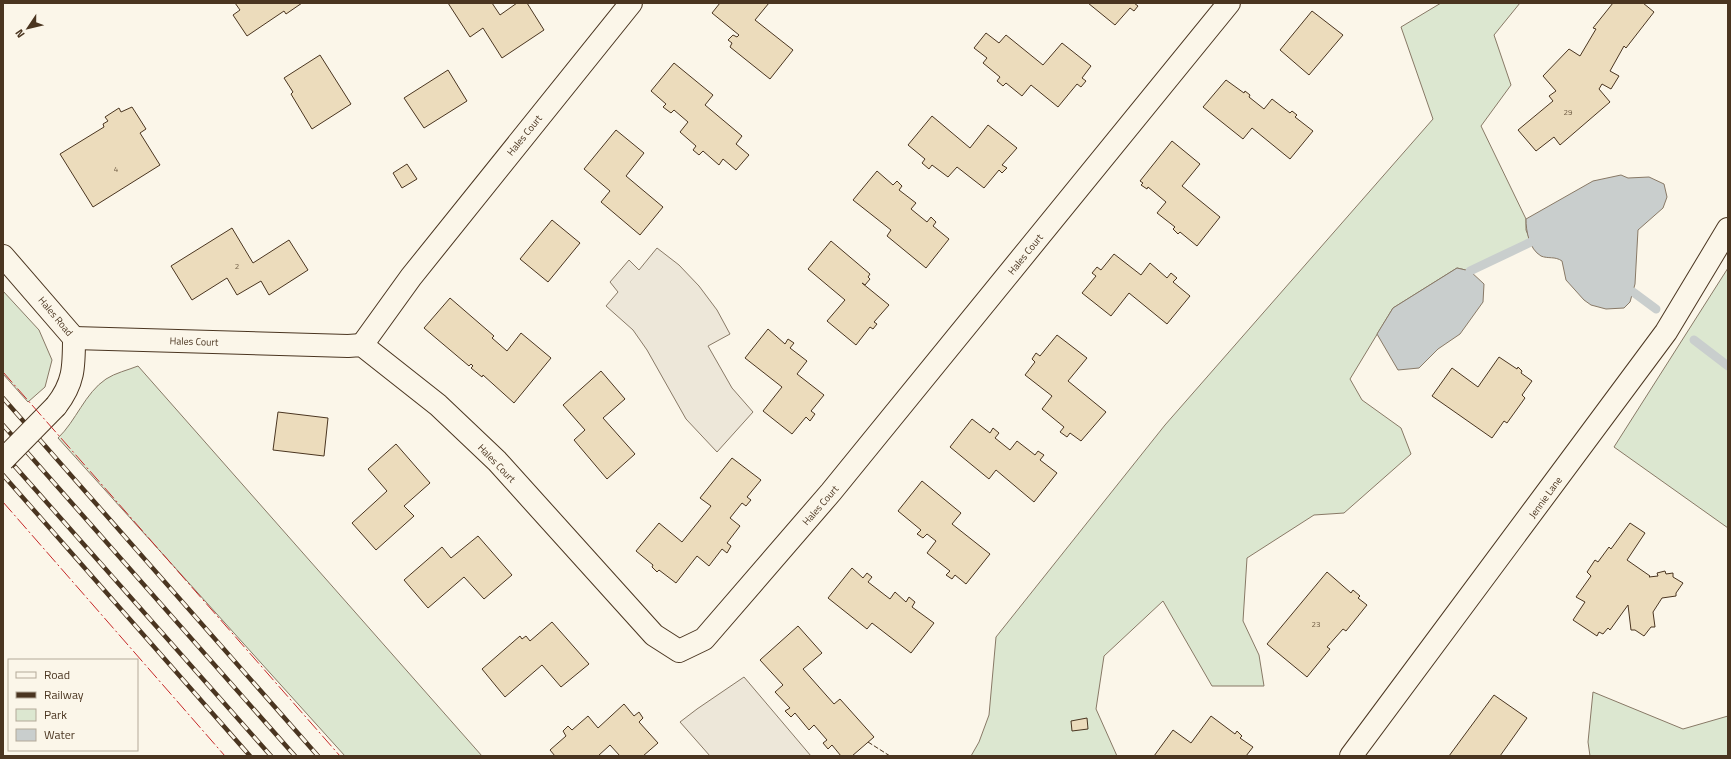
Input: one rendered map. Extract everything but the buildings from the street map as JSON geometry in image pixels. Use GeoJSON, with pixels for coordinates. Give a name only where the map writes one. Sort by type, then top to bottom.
{"type":"FeatureCollection","features":[{"type":"Feature","properties":{"kind":"street","name":"Hales Court"},"geometry":{"type":"LineString","coordinates":[[362,345],[411,277],[631,3]]}},
{"type":"Feature","properties":{"kind":"street","name":"Hales Court"},"geometry":{"type":"LineString","coordinates":[[74,338],[348,346],[362,345],[438,405],[497,461],[654,635],[679,651],[704,639],[828,496],[1229,3]]}},
{"type":"Feature","properties":{"kind":"street","name":"Jennie Lane"},"geometry":{"type":"LineString","coordinates":[[1351,756],[1666,332],[1728,229]]}},
{"type":"Feature","properties":{"kind":"street","name":"Hales Road"},"geometry":{"type":"LineString","coordinates":[[3,256],[74,338],[74,369],[64,395],[56,406],[3,460]]}},
{"type":"Feature","properties":{"kind":"green space"},"geometry":{"type":"Polygon","coordinates":[[[1441,3],[1520,3],[1494,35],[1511,85],[1481,126],[1526,219],[1526,230],[1531,242],[1470,271],[1457,268],[1393,308],[1350,379],[1362,400],[1401,428],[1411,454],[1344,513],[1314,515],[1247,558],[1243,621],[1259,655],[1264,686],[1212,686],[1163,601],[1104,656],[1096,709],[1117,756],[971,756],[979,742],[989,715],[996,637],[1165,425],[1433,119],[1401,27],[1441,3]]]}},
{"type":"Feature","properties":{"kind":"green space"},"geometry":{"type":"Polygon","coordinates":[[[1728,268],[1728,528],[1614,447],[1728,268]]]}},
{"type":"Feature","properties":{"kind":"green space"},"geometry":{"type":"Polygon","coordinates":[[[3,291],[39,330],[52,360],[45,387],[28,402],[3,374],[3,291]]]}},
{"type":"Feature","properties":{"kind":"green space"},"geometry":{"type":"Polygon","coordinates":[[[138,366],[482,756],[345,756],[58,438],[70,424],[86,399],[99,385],[113,375],[138,366]]]}},
{"type":"Feature","properties":{"kind":"green space"},"geometry":{"type":"Polygon","coordinates":[[[1593,692],[1683,729],[1728,716],[1728,756],[1590,756],[1588,742],[1593,692]]]}},
{"type":"Feature","properties":{"kind":"shaded area"},"geometry":{"type":"Polygon","coordinates":[[[657,248],[679,265],[699,286],[717,310],[730,334],[708,346],[732,388],[753,412],[717,452],[686,419],[647,350],[633,330],[606,306],[618,292],[610,282],[629,260],[639,270],[657,248]]]}},
{"type":"Feature","properties":{"kind":"shaded area"},"geometry":{"type":"Polygon","coordinates":[[[744,677],[811,756],[710,756],[680,722],[744,677]]]}},
{"type":"Feature","properties":{"kind":"water"},"geometry":{"type":"Polygon","coordinates":[[[1621,175],[1628,178],[1649,177],[1664,184],[1667,197],[1663,208],[1638,230],[1635,284],[1630,302],[1624,308],[1606,309],[1591,305],[1584,300],[1566,280],[1562,261],[1544,257],[1537,253],[1529,239],[1526,219],[1593,181],[1621,175]]]}},
{"type":"Feature","properties":{"kind":"water"},"geometry":{"type":"Polygon","coordinates":[[[1457,268],[1470,271],[1484,284],[1483,302],[1460,334],[1438,349],[1419,368],[1398,370],[1377,334],[1393,308],[1457,268]]]}},
{"type":"Feature","properties":{"kind":"waterway"},"geometry":{"type":"LineString","coordinates":[[1470,271],[1531,242]]}},
{"type":"Feature","properties":{"kind":"waterway"},"geometry":{"type":"LineString","coordinates":[[1633,292],[1656,309]]}},
{"type":"Feature","properties":{"kind":"waterway"},"geometry":{"type":"LineString","coordinates":[[1694,340],[1728,366]]}},
{"type":"Feature","properties":{"kind":"railway"},"geometry":{"type":"LineString","coordinates":[[3,398],[318,756]]}},
{"type":"Feature","properties":{"kind":"railway"},"geometry":{"type":"LineString","coordinates":[[3,425],[295,756]]}},
{"type":"Feature","properties":{"kind":"railway"},"geometry":{"type":"LineString","coordinates":[[3,453],[271,756]]}},
{"type":"Feature","properties":{"kind":"railway"},"geometry":{"type":"LineString","coordinates":[[3,475],[250,756]]}},
{"type":"Feature","properties":{"kind":"fence"},"geometry":{"type":"LineString","coordinates":[[868,742],[890,756]]}},
{"type":"Feature","properties":{"kind":"power"},"geometry":{"type":"LineString","coordinates":[[3,372],[340,756]]}},
{"type":"Feature","properties":{"kind":"power"},"geometry":{"type":"LineString","coordinates":[[3,502],[225,756]]}}]}
